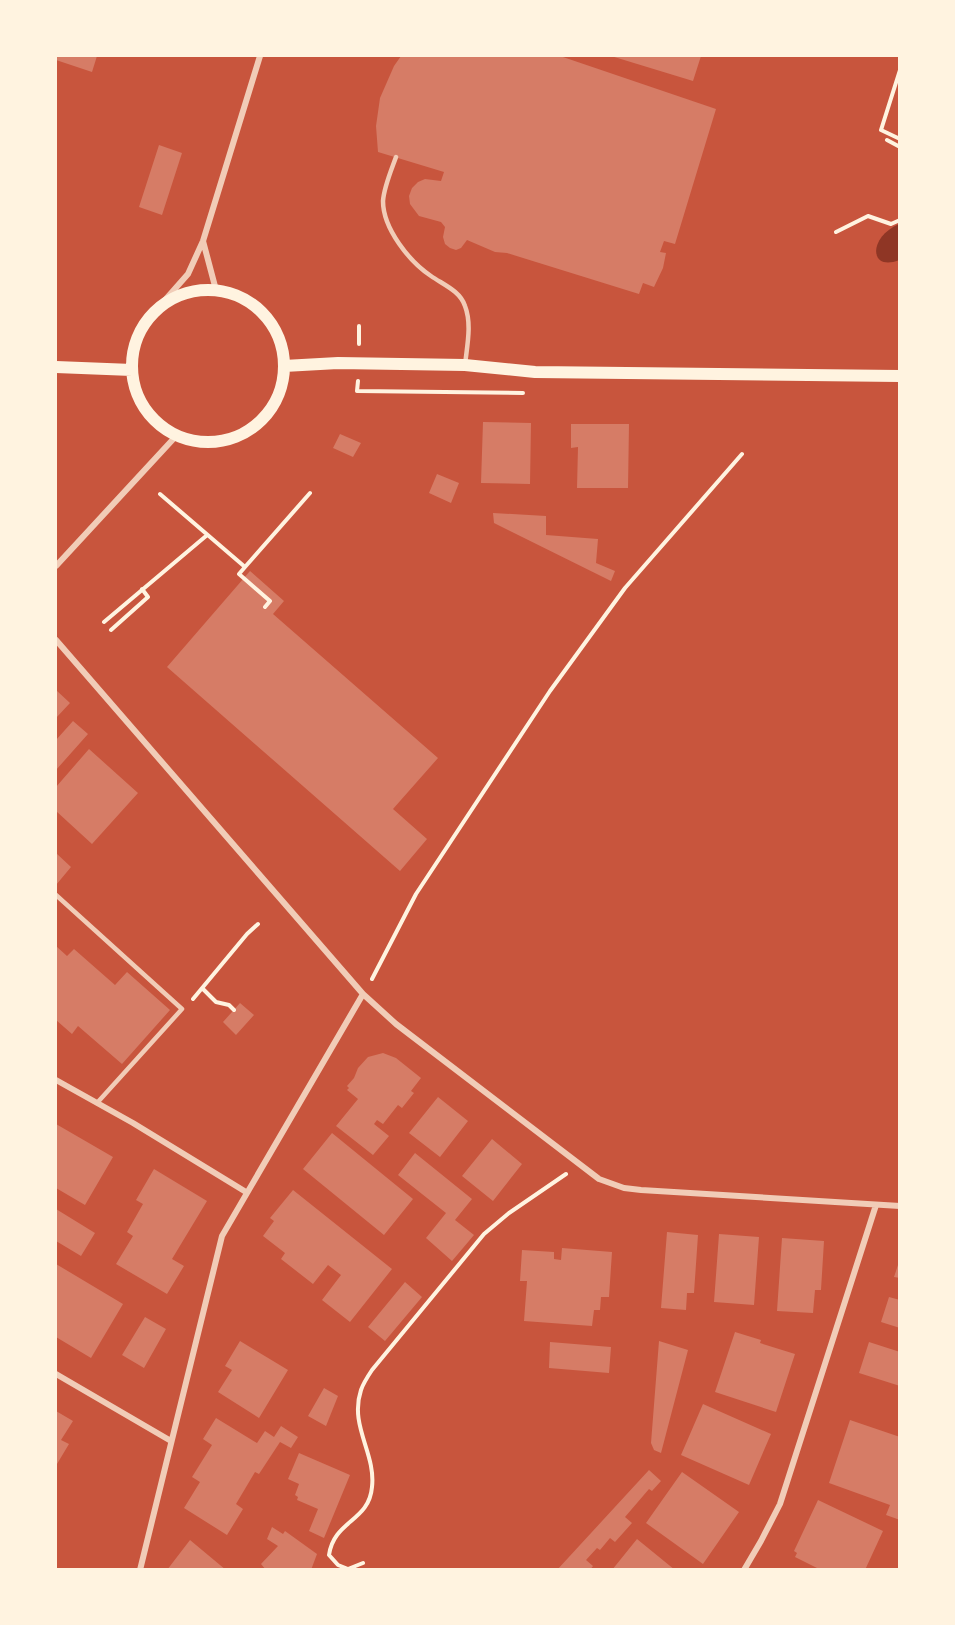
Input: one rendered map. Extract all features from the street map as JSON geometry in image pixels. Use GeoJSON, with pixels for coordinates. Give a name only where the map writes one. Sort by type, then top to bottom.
{"type":"FeatureCollection","features":[{"type":"Feature","properties":{"kind":"main road"},"geometry":{"type":"LineString","coordinates":[[216,290],[238,296],[257,307],[272,324],[281,344],[284,366],[279,393],[265,417],[243,434],[222,441],[199,441],[177,435],[162,427],[150,415],[135,387],[132,370],[133,353],[138,336],[158,308],[176,297],[196,291],[216,290]]}},
{"type":"Feature","properties":{"kind":"main road"},"geometry":{"type":"LineString","coordinates":[[284,366],[338,363],[465,365],[535,372],[900,376]]}},
{"type":"Feature","properties":{"kind":"main road"},"geometry":{"type":"LineString","coordinates":[[56,368],[132,370]]}},
{"type":"Feature","properties":{"kind":"street"},"geometry":{"type":"LineString","coordinates":[[158,308],[188,274],[203,241],[260,56]]}},
{"type":"Feature","properties":{"kind":"street"},"geometry":{"type":"LineString","coordinates":[[203,241],[216,290]]}},
{"type":"Feature","properties":{"kind":"street"},"geometry":{"type":"LineString","coordinates":[[56,566],[177,435]]}},
{"type":"Feature","properties":{"kind":"street"},"geometry":{"type":"LineString","coordinates":[[56,640],[363,994],[396,1024],[599,1179],[624,1188],[641,1190],[900,1206]]}},
{"type":"Feature","properties":{"kind":"street"},"geometry":{"type":"LineString","coordinates":[[140,1569],[222,1236],[363,994]]}},
{"type":"Feature","properties":{"kind":"street"},"geometry":{"type":"LineString","coordinates":[[56,1080],[246,1192]]}},
{"type":"Feature","properties":{"kind":"street"},"geometry":{"type":"LineString","coordinates":[[744,1569],[762,1541],[780,1504],[876,1204]]}},
{"type":"Feature","properties":{"kind":"street"},"geometry":{"type":"LineString","coordinates":[[56,1374],[171,1441]]}},
{"type":"Feature","properties":{"kind":"lane"},"geometry":{"type":"LineString","coordinates":[[396,157],[383,202],[386,218],[392,232],[423,271],[459,295],[466,306],[468,322],[465,365]]}},
{"type":"Feature","properties":{"kind":"lane"},"geometry":{"type":"LineString","coordinates":[[56,895],[182,1009],[97,1103]]}},
{"type":"Feature","properties":{"kind":"path"},"geometry":{"type":"LineString","coordinates":[[900,70],[881,130],[900,139]]}},
{"type":"Feature","properties":{"kind":"path"},"geometry":{"type":"LineString","coordinates":[[887,140],[900,147]]}},
{"type":"Feature","properties":{"kind":"path"},"geometry":{"type":"LineString","coordinates":[[836,232],[868,216],[891,224],[900,219]]}},
{"type":"Feature","properties":{"kind":"path"},"geometry":{"type":"LineString","coordinates":[[363,994],[416,894],[550,691],[625,588],[742,454]]}},
{"type":"Feature","properties":{"kind":"path"},"geometry":{"type":"LineString","coordinates":[[265,607],[270,601],[239,574],[310,493]]}},
{"type":"Feature","properties":{"kind":"path"},"geometry":{"type":"LineString","coordinates":[[159,494],[245,567]]}},
{"type":"Feature","properties":{"kind":"path"},"geometry":{"type":"LineString","coordinates":[[104,622],[206,536]]}},
{"type":"Feature","properties":{"kind":"path"},"geometry":{"type":"LineString","coordinates":[[111,630],[148,597],[142,590]]}},
{"type":"Feature","properties":{"kind":"path"},"geometry":{"type":"LineString","coordinates":[[182,1009],[203,989],[213,973],[258,924]]}},
{"type":"Feature","properties":{"kind":"path"},"geometry":{"type":"LineString","coordinates":[[203,989],[216,1002],[229,1005],[234,1010]]}},
{"type":"Feature","properties":{"kind":"path"},"geometry":{"type":"LineString","coordinates":[[363,1563],[348,1569],[338,1564],[329,1555],[331,1543],[342,1527],[358,1516],[366,1506],[372,1489],[372,1469],[357,1418],[361,1390],[372,1370],[484,1234],[509,1213],[580,1165]]}},
{"type":"Feature","properties":{"kind":"shaded area"},"geometry":{"type":"Polygon","coordinates":[[[899,224],[899,260],[882,261],[876,252],[877,245],[881,237],[899,224]]]}},
{"type":"Feature","properties":{"kind":"building"},"geometry":{"type":"Polygon","coordinates":[[[56,56],[97,56],[92,72],[56,60],[56,56]]]}},
{"type":"Feature","properties":{"kind":"building"},"geometry":{"type":"Polygon","coordinates":[[[401,56],[560,56],[716,109],[675,244],[664,241],[660,252],[666,253],[663,268],[654,287],[643,283],[639,294],[507,253],[495,252],[467,240],[461,248],[456,250],[445,244],[443,237],[445,227],[441,222],[419,216],[410,204],[409,196],[412,188],[418,182],[425,179],[441,181],[444,172],[378,152],[376,126],[380,98],[401,56]]]}},
{"type":"Feature","properties":{"kind":"building"},"geometry":{"type":"Polygon","coordinates":[[[611,56],[701,56],[693,81],[611,56]]]}},
{"type":"Feature","properties":{"kind":"building"},"geometry":{"type":"Polygon","coordinates":[[[159,145],[182,153],[162,215],[139,207],[159,145]]]}},
{"type":"Feature","properties":{"kind":"building"},"geometry":{"type":"Polygon","coordinates":[[[483,422],[531,423],[530,484],[481,483],[483,422]]]}},
{"type":"Feature","properties":{"kind":"building"},"geometry":{"type":"Polygon","coordinates":[[[571,424],[629,424],[628,488],[577,488],[578,447],[571,448],[571,424]]]}},
{"type":"Feature","properties":{"kind":"building"},"geometry":{"type":"Polygon","coordinates":[[[340,434],[361,443],[353,457],[333,448],[340,434]]]}},
{"type":"Feature","properties":{"kind":"building"},"geometry":{"type":"Polygon","coordinates":[[[437,474],[459,483],[451,503],[429,493],[437,474]]]}},
{"type":"Feature","properties":{"kind":"building"},"geometry":{"type":"Polygon","coordinates":[[[493,513],[546,516],[546,535],[598,539],[596,563],[615,571],[611,581],[494,523],[493,513]]]}},
{"type":"Feature","properties":{"kind":"building"},"geometry":{"type":"Polygon","coordinates":[[[250,571],[284,601],[273,614],[438,758],[393,809],[427,839],[400,871],[167,667],[250,571]]]}},
{"type":"Feature","properties":{"kind":"building"},"geometry":{"type":"Polygon","coordinates":[[[56,690],[70,703],[56,718],[56,690]]]}},
{"type":"Feature","properties":{"kind":"building"},"geometry":{"type":"Polygon","coordinates":[[[73,721],[88,734],[56,770],[56,740],[73,721]]]}},
{"type":"Feature","properties":{"kind":"building"},"geometry":{"type":"Polygon","coordinates":[[[89,749],[138,793],[92,844],[56,811],[56,787],[89,749]]]}},
{"type":"Feature","properties":{"kind":"building"},"geometry":{"type":"Polygon","coordinates":[[[56,853],[71,867],[56,885],[56,853]]]}},
{"type":"Feature","properties":{"kind":"building"},"geometry":{"type":"Polygon","coordinates":[[[56,946],[67,956],[74,949],[115,985],[127,972],[170,1010],[122,1064],[78,1026],[72,1034],[56,1020],[56,946]]]}},
{"type":"Feature","properties":{"kind":"building"},"geometry":{"type":"Polygon","coordinates":[[[240,1003],[254,1015],[236,1035],[223,1022],[240,1003]]]}},
{"type":"Feature","properties":{"kind":"building"},"geometry":{"type":"Polygon","coordinates":[[[383,1053],[396,1058],[421,1078],[411,1091],[414,1093],[402,1108],[398,1105],[383,1124],[377,1120],[374,1124],[389,1136],[373,1155],[336,1126],[358,1099],[347,1090],[349,1088],[347,1086],[354,1078],[358,1068],[368,1057],[383,1053]]]}},
{"type":"Feature","properties":{"kind":"building"},"geometry":{"type":"Polygon","coordinates":[[[438,1097],[468,1121],[440,1157],[409,1133],[438,1097]]]}},
{"type":"Feature","properties":{"kind":"building"},"geometry":{"type":"Polygon","coordinates":[[[56,1124],[113,1157],[85,1205],[56,1188],[56,1124]]]}},
{"type":"Feature","properties":{"kind":"building"},"geometry":{"type":"Polygon","coordinates":[[[332,1133],[413,1199],[384,1235],[303,1169],[332,1133]]]}},
{"type":"Feature","properties":{"kind":"building"},"geometry":{"type":"Polygon","coordinates":[[[492,1139],[522,1164],[493,1201],[462,1176],[492,1139]]]}},
{"type":"Feature","properties":{"kind":"building"},"geometry":{"type":"Polygon","coordinates":[[[415,1153],[472,1199],[455,1220],[474,1235],[452,1261],[426,1238],[446,1213],[398,1175],[415,1153]]]}},
{"type":"Feature","properties":{"kind":"building"},"geometry":{"type":"Polygon","coordinates":[[[154,1169],[207,1201],[172,1259],[184,1266],[167,1294],[116,1264],[133,1236],[127,1232],[143,1204],[136,1200],[154,1169]]]}},
{"type":"Feature","properties":{"kind":"building"},"geometry":{"type":"Polygon","coordinates":[[[293,1190],[392,1269],[350,1322],[322,1300],[341,1275],[328,1265],[313,1284],[281,1259],[285,1253],[263,1236],[274,1221],[270,1218],[293,1190]]]}},
{"type":"Feature","properties":{"kind":"building"},"geometry":{"type":"Polygon","coordinates":[[[56,1209],[95,1233],[81,1256],[56,1241],[56,1209]]]}},
{"type":"Feature","properties":{"kind":"building"},"geometry":{"type":"Polygon","coordinates":[[[667,1232],[698,1235],[694,1293],[687,1293],[686,1310],[661,1308],[667,1232]]]}},
{"type":"Feature","properties":{"kind":"building"},"geometry":{"type":"Polygon","coordinates":[[[719,1234],[759,1237],[754,1305],[714,1302],[719,1234]]]}},
{"type":"Feature","properties":{"kind":"building"},"geometry":{"type":"Polygon","coordinates":[[[782,1238],[824,1241],[821,1290],[815,1290],[813,1313],[777,1311],[782,1238]]]}},
{"type":"Feature","properties":{"kind":"building"},"geometry":{"type":"Polygon","coordinates":[[[562,1248],[612,1252],[609,1297],[601,1297],[600,1310],[594,1310],[592,1326],[524,1321],[527,1281],[520,1281],[522,1250],[554,1252],[554,1259],[561,1260],[562,1248]]]}},
{"type":"Feature","properties":{"kind":"building"},"geometry":{"type":"Polygon","coordinates":[[[900,1262],[900,1278],[894,1277],[900,1262]]]}},
{"type":"Feature","properties":{"kind":"building"},"geometry":{"type":"Polygon","coordinates":[[[56,1264],[123,1304],[91,1358],[56,1337],[56,1264]]]}},
{"type":"Feature","properties":{"kind":"building"},"geometry":{"type":"Polygon","coordinates":[[[405,1282],[422,1297],[385,1341],[368,1327],[405,1282]]]}},
{"type":"Feature","properties":{"kind":"building"},"geometry":{"type":"Polygon","coordinates":[[[889,1297],[900,1300],[900,1328],[881,1322],[889,1297]]]}},
{"type":"Feature","properties":{"kind":"building"},"geometry":{"type":"Polygon","coordinates":[[[145,1317],[166,1329],[144,1368],[122,1355],[145,1317]]]}},
{"type":"Feature","properties":{"kind":"building"},"geometry":{"type":"Polygon","coordinates":[[[735,1332],[795,1354],[776,1412],[715,1392],[735,1332]]]}},
{"type":"Feature","properties":{"kind":"building"},"geometry":{"type":"Polygon","coordinates":[[[240,1341],[288,1370],[259,1418],[218,1392],[232,1370],[225,1366],[240,1341]]]}},
{"type":"Feature","properties":{"kind":"building"},"geometry":{"type":"Polygon","coordinates":[[[659,1341],[688,1350],[661,1453],[654,1450],[651,1443],[659,1341]]]}},
{"type":"Feature","properties":{"kind":"building"},"geometry":{"type":"Polygon","coordinates":[[[550,1342],[611,1347],[609,1373],[549,1368],[550,1342]]]}},
{"type":"Feature","properties":{"kind":"building"},"geometry":{"type":"Polygon","coordinates":[[[869,1342],[900,1352],[900,1386],[859,1373],[869,1342]]]}},
{"type":"Feature","properties":{"kind":"building"},"geometry":{"type":"Polygon","coordinates":[[[324,1388],[338,1396],[326,1426],[308,1416],[324,1388]]]}},
{"type":"Feature","properties":{"kind":"building"},"geometry":{"type":"Polygon","coordinates":[[[703,1404],[771,1434],[749,1485],[681,1455],[703,1404]]]}},
{"type":"Feature","properties":{"kind":"building"},"geometry":{"type":"Polygon","coordinates":[[[56,1411],[73,1421],[61,1440],[69,1444],[57,1464],[56,1463],[56,1411]]]}},
{"type":"Feature","properties":{"kind":"building"},"geometry":{"type":"Polygon","coordinates":[[[216,1418],[257,1443],[265,1431],[274,1437],[281,1426],[298,1437],[291,1448],[280,1442],[259,1474],[255,1472],[236,1504],[243,1509],[227,1535],[184,1508],[200,1482],[192,1477],[212,1445],[203,1439],[216,1418]]]}},
{"type":"Feature","properties":{"kind":"building"},"geometry":{"type":"Polygon","coordinates":[[[850,1420],[900,1437],[900,1520],[886,1515],[890,1505],[829,1483],[850,1420]]]}},
{"type":"Feature","properties":{"kind":"building"},"geometry":{"type":"Polygon","coordinates":[[[299,1453],[350,1475],[324,1538],[309,1531],[318,1509],[297,1500],[298,1497],[295,1495],[299,1484],[288,1479],[299,1453]]]}},
{"type":"Feature","properties":{"kind":"building"},"geometry":{"type":"Polygon","coordinates":[[[649,1470],[661,1481],[652,1491],[649,1489],[625,1517],[632,1523],[615,1542],[610,1538],[600,1550],[597,1548],[586,1560],[593,1566],[590,1570],[557,1570],[649,1470]]]}},
{"type":"Feature","properties":{"kind":"building"},"geometry":{"type":"Polygon","coordinates":[[[682,1472],[739,1512],[703,1564],[646,1523],[682,1472]]]}},
{"type":"Feature","properties":{"kind":"building"},"geometry":{"type":"Polygon","coordinates":[[[818,1500],[883,1531],[865,1570],[821,1570],[795,1557],[797,1553],[794,1551],[818,1500]]]}},
{"type":"Feature","properties":{"kind":"building"},"geometry":{"type":"Polygon","coordinates":[[[272,1527],[283,1534],[285,1531],[317,1554],[311,1570],[266,1570],[261,1564],[278,1546],[267,1539],[272,1527]]]}},
{"type":"Feature","properties":{"kind":"building"},"geometry":{"type":"Polygon","coordinates":[[[637,1539],[675,1570],[612,1570],[637,1539]]]}},
{"type":"Feature","properties":{"kind":"building"},"geometry":{"type":"Polygon","coordinates":[[[190,1540],[226,1570],[167,1570],[190,1540]]]}}]}
